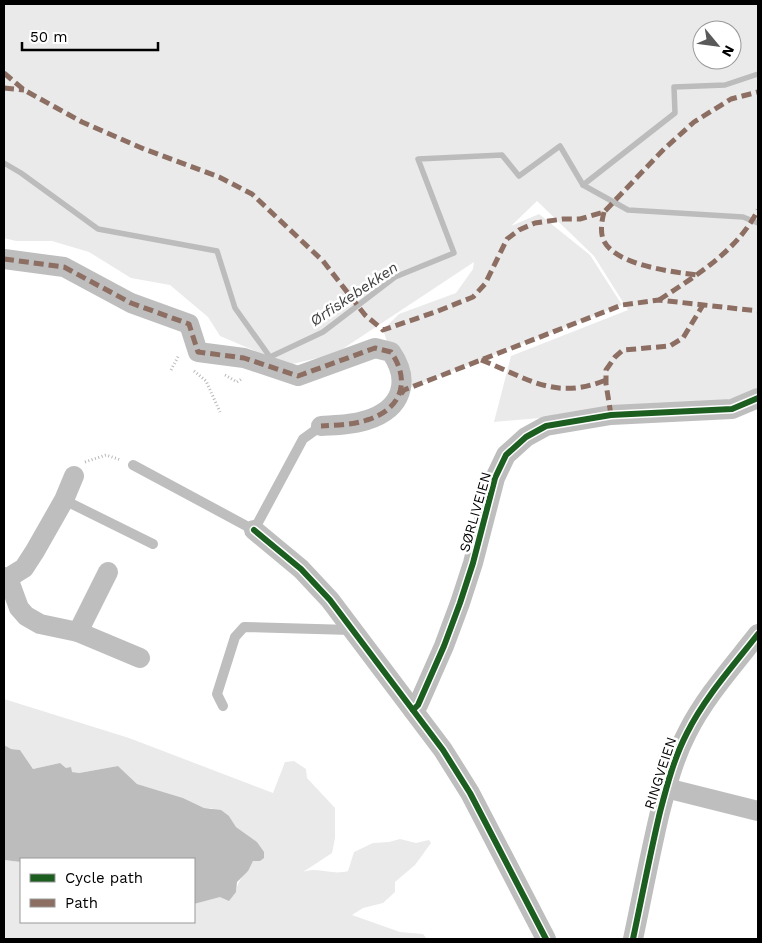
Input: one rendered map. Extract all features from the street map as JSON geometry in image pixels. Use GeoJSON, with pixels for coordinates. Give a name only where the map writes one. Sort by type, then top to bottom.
{"type":"FeatureCollection","features":[{"type":"Feature","properties":{"kind":"street"},"geometry":{"type":"LineString","coordinates":[[4,259],[64,267],[131,304],[189,324],[198,352],[244,358],[298,376],[375,348],[390,352],[398,363],[402,380],[400,394],[384,413],[366,420],[321,426]]}},
{"type":"Feature","properties":{"kind":"street","name":"SØRLIVEIEN"},"geometry":{"type":"LineString","coordinates":[[413,710],[418,704],[444,646],[460,603],[473,563],[495,478],[506,455],[526,437],[546,426],[611,415],[732,410],[758,398]]}},
{"type":"Feature","properties":{"kind":"street"},"geometry":{"type":"LineString","coordinates":[[74,476],[64,500],[24,568],[6,578],[19,608],[26,616],[40,624],[78,632],[140,658]]}},
{"type":"Feature","properties":{"kind":"street"},"geometry":{"type":"LineString","coordinates":[[254,530],[301,569],[330,600],[459,773],[546,939]]}},
{"type":"Feature","properties":{"kind":"street"},"geometry":{"type":"LineString","coordinates":[[78,632],[108,572]]}},
{"type":"Feature","properties":{"kind":"street","name":"RINGVEIEN"},"geometry":{"type":"LineString","coordinates":[[633,939],[666,788],[678,751],[687,731],[717,685],[758,634]]}},
{"type":"Feature","properties":{"kind":"street","name":"RINGVEIEN"},"geometry":{"type":"LineString","coordinates":[[666,788],[758,811]]}},
{"type":"Feature","properties":{"kind":"lane"},"geometry":{"type":"LineString","coordinates":[[132,465],[254,530],[303,439],[321,426]]}},
{"type":"Feature","properties":{"kind":"lane"},"geometry":{"type":"LineString","coordinates":[[64,500],[153,544]]}},
{"type":"Feature","properties":{"kind":"lane"},"geometry":{"type":"LineString","coordinates":[[223,706],[217,694],[235,637],[244,627],[351,630]]}},
{"type":"Feature","properties":{"kind":"path"},"geometry":{"type":"LineString","coordinates":[[171,370],[179,354]]}},
{"type":"Feature","properties":{"kind":"path"},"geometry":{"type":"LineString","coordinates":[[74,476],[87,461],[106,455],[132,465]]}},
{"type":"Feature","properties":{"kind":"shaded area"},"geometry":{"type":"Polygon","coordinates":[[[4,4],[758,4],[758,389],[754,393],[713,403],[494,422],[511,356],[628,310],[594,256],[537,201],[511,226],[539,214],[590,255],[622,305],[404,390],[383,330],[399,314],[456,293],[473,269],[474,262],[335,354],[288,365],[220,336],[208,317],[170,285],[131,278],[89,252],[52,241],[16,241],[4,238],[4,4]]]}},
{"type":"Feature","properties":{"kind":"shaded area"},"geometry":{"type":"Polygon","coordinates":[[[4,699],[129,738],[273,793],[285,762],[294,761],[306,769],[307,778],[335,808],[335,838],[332,853],[303,872],[309,870],[348,871],[354,852],[373,843],[400,839],[416,843],[429,840],[431,843],[415,865],[395,882],[395,892],[383,903],[363,908],[352,915],[400,932],[423,934],[427,939],[4,939],[4,860],[20,862],[20,923],[195,923],[195,904],[236,892],[240,879],[253,861],[260,861],[257,842],[236,827],[229,816],[211,808],[204,808],[183,798],[137,784],[118,766],[79,773],[71,772],[60,763],[33,769],[20,750],[11,749],[4,745],[4,699]]]}},
{"type":"Feature","properties":{"kind":"shaded area"},"geometry":{"type":"Polygon","coordinates":[[[4,745],[11,749],[20,750],[33,769],[60,763],[66,768],[71,767],[72,772],[79,773],[118,766],[137,784],[183,798],[204,808],[221,810],[229,816],[236,827],[257,842],[264,852],[264,858],[260,861],[253,861],[248,871],[237,882],[236,892],[229,901],[220,897],[195,904],[195,858],[20,858],[20,862],[4,860],[4,745]]]}},
{"type":"Feature","properties":{"kind":"waterway","name":"Ørfiskebekken"},"geometry":{"type":"LineString","coordinates":[[4,163],[21,173],[98,229],[217,251],[235,308],[270,357],[323,332],[395,277],[454,253],[418,159],[502,155],[519,176],[560,146],[583,185],[675,113],[674,87],[725,85],[758,74]]}},
{"type":"Feature","properties":{"kind":"waterway"},"geometry":{"type":"LineString","coordinates":[[583,185],[628,210],[743,217],[758,223]]}},
{"type":"Feature","properties":{"kind":"marked path"},"geometry":{"type":"LineString","coordinates":[[4,73],[24,90],[82,122],[144,149],[219,177],[252,194],[323,261],[365,315],[383,330],[473,297],[485,284],[507,239],[519,230],[535,223],[563,219],[580,219],[604,212],[664,149],[694,122],[731,99],[758,92]]}},
{"type":"Feature","properties":{"kind":"marked path"},"geometry":{"type":"LineString","coordinates":[[4,88],[24,90]]}},
{"type":"Feature","properties":{"kind":"marked path"},"geometry":{"type":"LineString","coordinates":[[659,300],[715,261],[739,238],[758,210]]}},
{"type":"Feature","properties":{"kind":"marked path"},"geometry":{"type":"LineString","coordinates":[[604,212],[601,229],[603,239],[609,248],[619,255],[645,266],[697,275]]}},
{"type":"Feature","properties":{"kind":"marked path"},"geometry":{"type":"LineString","coordinates":[[4,259],[64,267],[131,303],[189,324],[198,352],[244,358],[298,376],[375,348],[391,352],[401,373],[401,383],[400,393],[388,409],[362,422],[321,426]]}},
{"type":"Feature","properties":{"kind":"marked path"},"geometry":{"type":"LineString","coordinates":[[401,394],[404,390],[622,305],[659,300],[758,311]]}},
{"type":"Feature","properties":{"kind":"marked path"},"geometry":{"type":"LineString","coordinates":[[611,415],[606,384],[606,370],[615,357],[623,350],[670,346],[683,338],[703,305]]}},
{"type":"Feature","properties":{"kind":"marked path"},"geometry":{"type":"LineString","coordinates":[[481,360],[527,380],[556,388],[588,386],[606,380]]}},
{"type":"Feature","properties":{"kind":"cycle path"},"geometry":{"type":"LineString","coordinates":[[413,710],[418,705],[444,646],[460,603],[473,563],[495,478],[506,455],[526,437],[546,426],[611,415],[732,409],[758,398]]}},
{"type":"Feature","properties":{"kind":"cycle path"},"geometry":{"type":"LineString","coordinates":[[254,530],[301,569],[330,600],[443,750],[470,793],[546,939]]}},
{"type":"Feature","properties":{"kind":"cycle path"},"geometry":{"type":"LineString","coordinates":[[633,939],[660,812],[678,752],[702,707],[758,634]]}}]}
